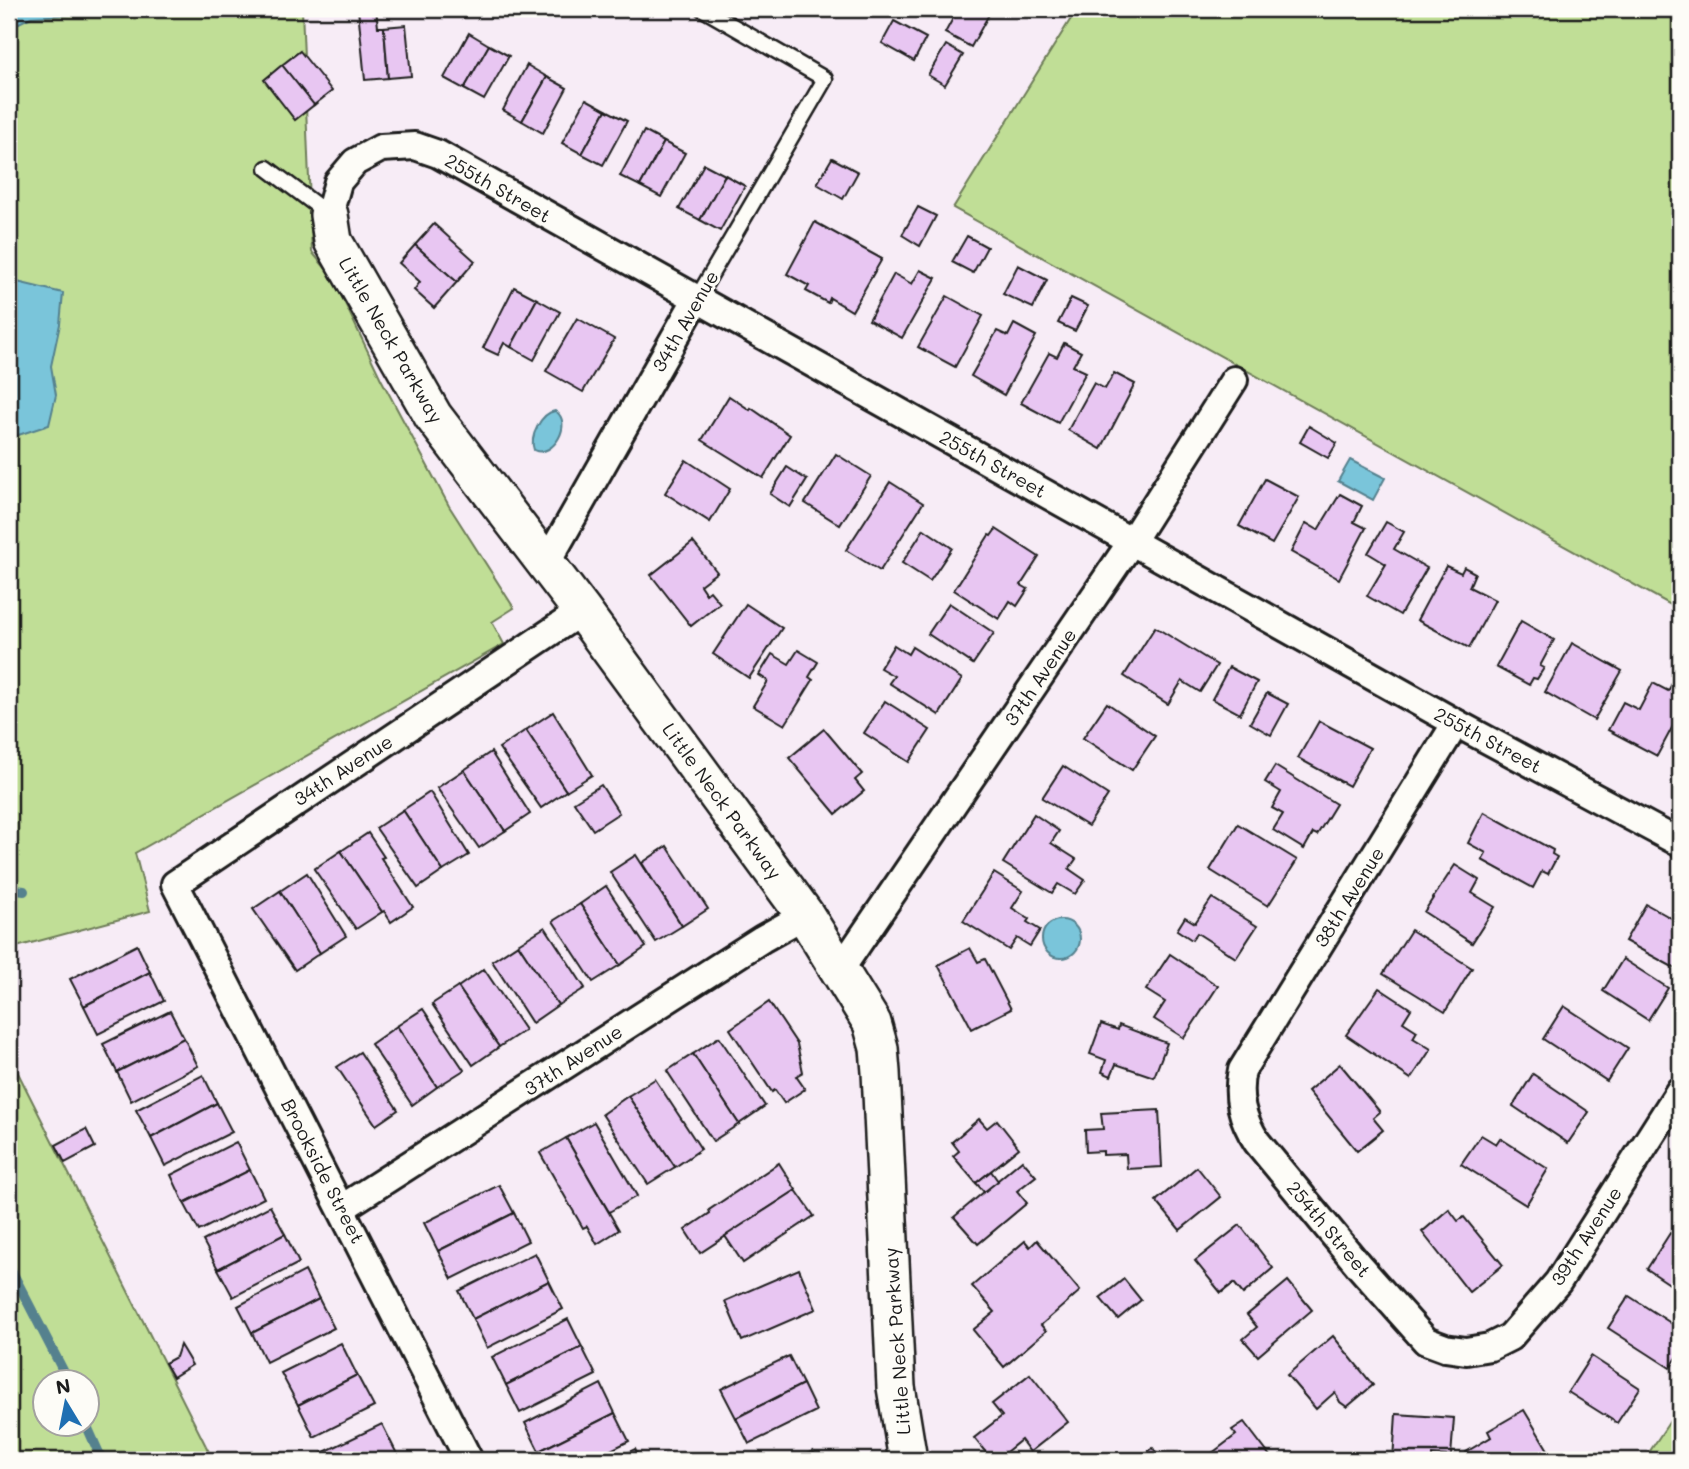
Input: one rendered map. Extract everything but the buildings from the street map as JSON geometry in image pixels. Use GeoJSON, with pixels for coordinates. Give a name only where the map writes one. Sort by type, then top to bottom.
{"type":"FeatureCollection","features":[{"type":"Feature","properties":{"kind":"street","name":"255th Street"},"geometry":{"type":"LineString","coordinates":[[329,215],[338,182],[355,162],[381,148],[415,146],[438,154],[1456,723],[1680,842]]}},
{"type":"Feature","properties":{"kind":"street","name":"Little Neck Parkway"},"geometry":{"type":"LineString","coordinates":[[329,215],[333,241],[433,416],[582,611],[806,915],[872,1023],[879,1048],[896,1387],[908,1460]]}},
{"type":"Feature","properties":{"kind":"street","name":"34th Avenue"},"geometry":{"type":"LineString","coordinates":[[546,564],[696,300]]}},
{"type":"Feature","properties":{"kind":"street","name":"37th Avenue"},"geometry":{"type":"LineString","coordinates":[[840,970],[1132,541],[1234,380]]}},
{"type":"Feature","properties":{"kind":"street","name":"34th Avenue"},"geometry":{"type":"LineString","coordinates":[[175,884],[582,611]]}},
{"type":"Feature","properties":{"kind":"street","name":"38th Avenue"},"geometry":{"type":"LineString","coordinates":[[1242,1070],[1456,723]]}},
{"type":"Feature","properties":{"kind":"street","name":"Brookside Street"},"geometry":{"type":"LineString","coordinates":[[175,884],[469,1460]]}},
{"type":"Feature","properties":{"kind":"street","name":"37th Avenue"},"geometry":{"type":"LineString","coordinates":[[342,1208],[761,939],[806,915]]}},
{"type":"Feature","properties":{"kind":"street","name":"254th Street"},"geometry":{"type":"LineString","coordinates":[[1242,1070],[1238,1086],[1241,1108],[1247,1126],[1257,1142],[1360,1267],[1426,1341],[1445,1348],[1466,1351]]}},
{"type":"Feature","properties":{"kind":"street","name":"39th Avenue"},"geometry":{"type":"LineString","coordinates":[[1466,1351],[1490,1347],[1510,1337],[1558,1282],[1680,1090]]}},
{"type":"Feature","properties":{"kind":"lane","name":"34th Avenue"},"geometry":{"type":"LineString","coordinates":[[696,300],[825,79],[703,9]]}},
{"type":"Feature","properties":{"kind":"lane"},"geometry":{"type":"LineString","coordinates":[[267,168],[329,215]]}},
{"type":"Feature","properties":{"kind":"green space"},"geometry":{"type":"Polygon","coordinates":[[[9,9],[302,9],[312,252],[332,276],[381,379],[449,506],[514,608],[492,622],[504,644],[135,853],[150,911],[9,949],[9,9]]]}},
{"type":"Feature","properties":{"kind":"green space"},"geometry":{"type":"Polygon","coordinates":[[[1077,9],[1680,9],[1680,610],[953,208],[1077,9]]]}},
{"type":"Feature","properties":{"kind":"green space"},"geometry":{"type":"Polygon","coordinates":[[[9,1055],[213,1460],[9,1460],[9,1055]]]}},
{"type":"Feature","properties":{"kind":"green space"},"geometry":{"type":"Polygon","coordinates":[[[1680,1406],[1680,1460],[1644,1460],[1680,1406]]]}},
{"type":"Feature","properties":{"kind":"water"},"geometry":{"type":"Polygon","coordinates":[[[9,9],[84,9],[69,15],[31,17],[9,28],[9,9]]]}},
{"type":"Feature","properties":{"kind":"water"},"geometry":{"type":"Polygon","coordinates":[[[9,280],[63,293],[51,366],[56,395],[49,425],[9,438],[9,280]]]}},
{"type":"Feature","properties":{"kind":"water"},"geometry":{"type":"Polygon","coordinates":[[[555,411],[562,423],[559,438],[548,449],[534,450],[533,439],[537,426],[545,416],[555,411]]]}},
{"type":"Feature","properties":{"kind":"water"},"geometry":{"type":"Polygon","coordinates":[[[1350,460],[1385,478],[1373,500],[1338,481],[1350,460]]]}},
{"type":"Feature","properties":{"kind":"water"},"geometry":{"type":"Polygon","coordinates":[[[1061,920],[1074,926],[1080,939],[1074,952],[1061,958],[1048,952],[1042,939],[1048,926],[1061,920]]]}},
{"type":"Feature","properties":{"kind":"waterway"},"geometry":{"type":"LineString","coordinates":[[9,889],[24,891]]}},
{"type":"Feature","properties":{"kind":"waterway"},"geometry":{"type":"LineString","coordinates":[[9,1266],[62,1368]]}},
{"type":"Feature","properties":{"kind":"waterway"},"geometry":{"type":"LineString","coordinates":[[92,1438],[102,1460]]}}]}
